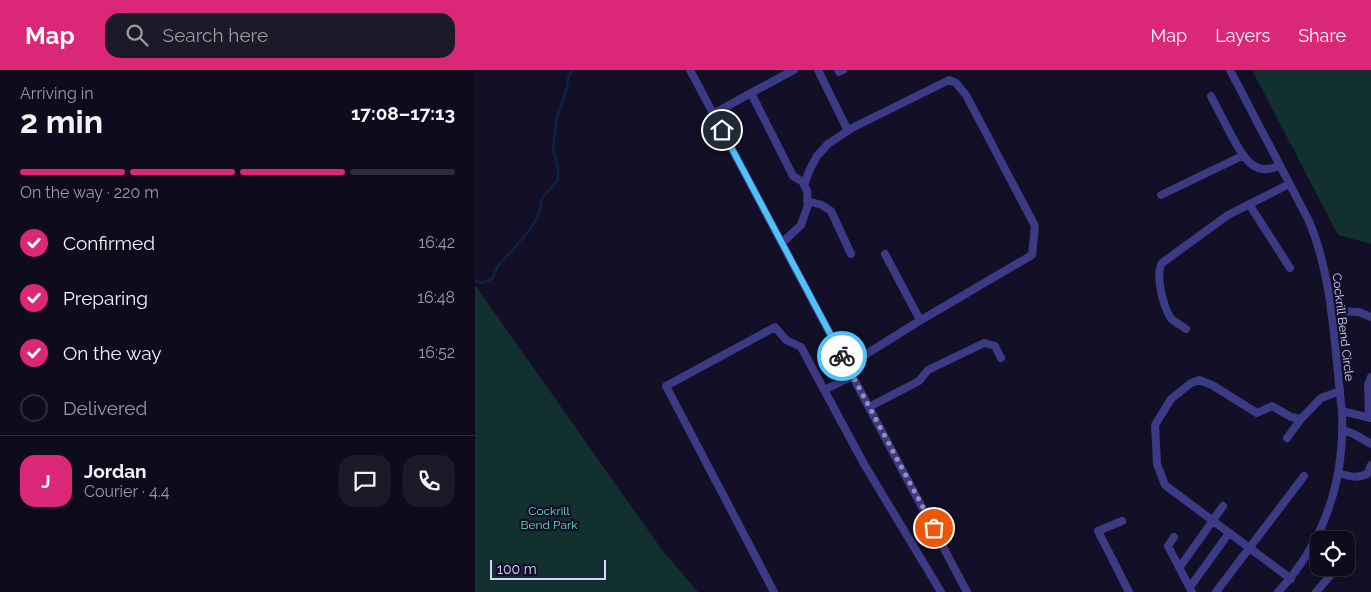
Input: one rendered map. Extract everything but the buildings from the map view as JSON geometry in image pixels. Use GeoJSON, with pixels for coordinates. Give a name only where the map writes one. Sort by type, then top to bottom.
{"type":"FeatureCollection","features":[{"type":"Feature","properties":{"kind":"street"},"geometry":{"type":"LineString","coordinates":[[690,70],[967,592]]}},
{"type":"Feature","properties":{"kind":"street"},"geometry":{"type":"LineString","coordinates":[[713,114],[794,70]]}},
{"type":"Feature","properties":{"kind":"street"},"geometry":{"type":"LineString","coordinates":[[818,70],[848,131]]}},
{"type":"Feature","properties":{"kind":"street"},"geometry":{"type":"LineString","coordinates":[[839,70],[839,72],[843,70]]}},
{"type":"Feature","properties":{"kind":"street","name":"Cockrill Bend Circle"},"geometry":{"type":"LineString","coordinates":[[1229,70],[1309,222],[1319,247],[1331,311],[1342,411],[1343,430],[1339,474],[1327,513],[1309,551],[1291,579],[1278,592]]}},
{"type":"Feature","properties":{"kind":"street"},"geometry":{"type":"LineString","coordinates":[[782,243],[801,225],[808,205],[805,185],[810,169],[817,156],[828,144],[848,131],[949,80],[956,83],[966,95],[1035,226],[1032,255],[920,320],[847,366]]}},
{"type":"Feature","properties":{"kind":"street"},"geometry":{"type":"LineString","coordinates":[[751,93],[793,176],[805,185]]}},
{"type":"Feature","properties":{"kind":"street"},"geometry":{"type":"LineString","coordinates":[[1211,96],[1242,156],[1256,167],[1272,169],[1280,165]]}},
{"type":"Feature","properties":{"kind":"street"},"geometry":{"type":"LineString","coordinates":[[1161,195],[1242,156]]}},
{"type":"Feature","properties":{"kind":"street"},"geometry":{"type":"LineString","coordinates":[[1186,329],[1171,319],[1164,305],[1159,268],[1162,263],[1228,215],[1289,184]]}},
{"type":"Feature","properties":{"kind":"street"},"geometry":{"type":"LineString","coordinates":[[807,201],[822,205],[831,211],[851,254]]}},
{"type":"Feature","properties":{"kind":"street"},"geometry":{"type":"LineString","coordinates":[[1249,204],[1290,268]]}},
{"type":"Feature","properties":{"kind":"street"},"geometry":{"type":"LineString","coordinates":[[885,254],[920,320]]}},
{"type":"Feature","properties":{"kind":"street"},"geometry":{"type":"LineString","coordinates":[[1331,311],[1359,312],[1371,317]]}},
{"type":"Feature","properties":{"kind":"street"},"geometry":{"type":"LineString","coordinates":[[774,592],[666,386],[775,327],[786,340],[801,348],[864,464],[941,592]]}},
{"type":"Feature","properties":{"kind":"street"},"geometry":{"type":"LineString","coordinates":[[869,407],[919,381],[928,370],[984,343],[995,346],[1001,358]]}},
{"type":"Feature","properties":{"kind":"street"},"geometry":{"type":"LineString","coordinates":[[824,390],[853,376]]}},
{"type":"Feature","properties":{"kind":"street"},"geometry":{"type":"LineString","coordinates":[[1342,411],[1370,418],[1367,385],[1371,377]]}},
{"type":"Feature","properties":{"kind":"street"},"geometry":{"type":"LineString","coordinates":[[1291,579],[1165,485],[1157,464],[1155,425],[1171,399],[1191,383],[1199,380],[1212,384],[1257,413],[1272,406],[1291,417],[1301,419]]}},
{"type":"Feature","properties":{"kind":"street"},"geometry":{"type":"LineString","coordinates":[[1287,438],[1301,419],[1321,398],[1340,391]]}},
{"type":"Feature","properties":{"kind":"street"},"geometry":{"type":"LineString","coordinates":[[1343,430],[1371,444]]}},
{"type":"Feature","properties":{"kind":"street"},"geometry":{"type":"LineString","coordinates":[[1339,474],[1356,478],[1360,477],[1367,474],[1371,465]]}},
{"type":"Feature","properties":{"kind":"street"},"geometry":{"type":"LineString","coordinates":[[1216,592],[1304,476]]}},
{"type":"Feature","properties":{"kind":"street"},"geometry":{"type":"LineString","coordinates":[[1180,567],[1223,506]]}},
{"type":"Feature","properties":{"kind":"street"},"geometry":{"type":"LineString","coordinates":[[1122,521],[1098,531],[1129,592]]}},
{"type":"Feature","properties":{"kind":"street"},"geometry":{"type":"LineString","coordinates":[[1191,590],[1229,533]]}},
{"type":"Feature","properties":{"kind":"street"},"geometry":{"type":"LineString","coordinates":[[1174,537],[1168,546],[1191,590]]}},
{"type":"Feature","properties":{"kind":"street"},"geometry":{"type":"LineString","coordinates":[[1317,592],[1330,576]]}},
{"type":"Feature","properties":{"kind":"green space"},"geometry":{"type":"Polygon","coordinates":[[[1252,70],[1371,70],[1371,244],[1338,235],[1252,70]]]}},
{"type":"Feature","properties":{"kind":"green space","name":"Cockrill Bend Park"},"geometry":{"type":"Polygon","coordinates":[[[475,285],[662,550],[698,592],[475,592],[475,285]]]}},
{"type":"Feature","properties":{"kind":"waterway"},"geometry":{"type":"LineString","coordinates":[[475,281],[482,283],[492,279],[498,266],[529,231],[539,214],[542,198],[558,180],[558,169],[553,149],[557,118],[572,70]]}},
{"type":"Feature","properties":{"kind":"way so far"},"geometry":{"type":"LineString","coordinates":[[842,356],[934,528]]}},
{"type":"Feature","properties":{"kind":"route"},"geometry":{"type":"LineString","coordinates":[[722,130],[842,356]]}}]}
